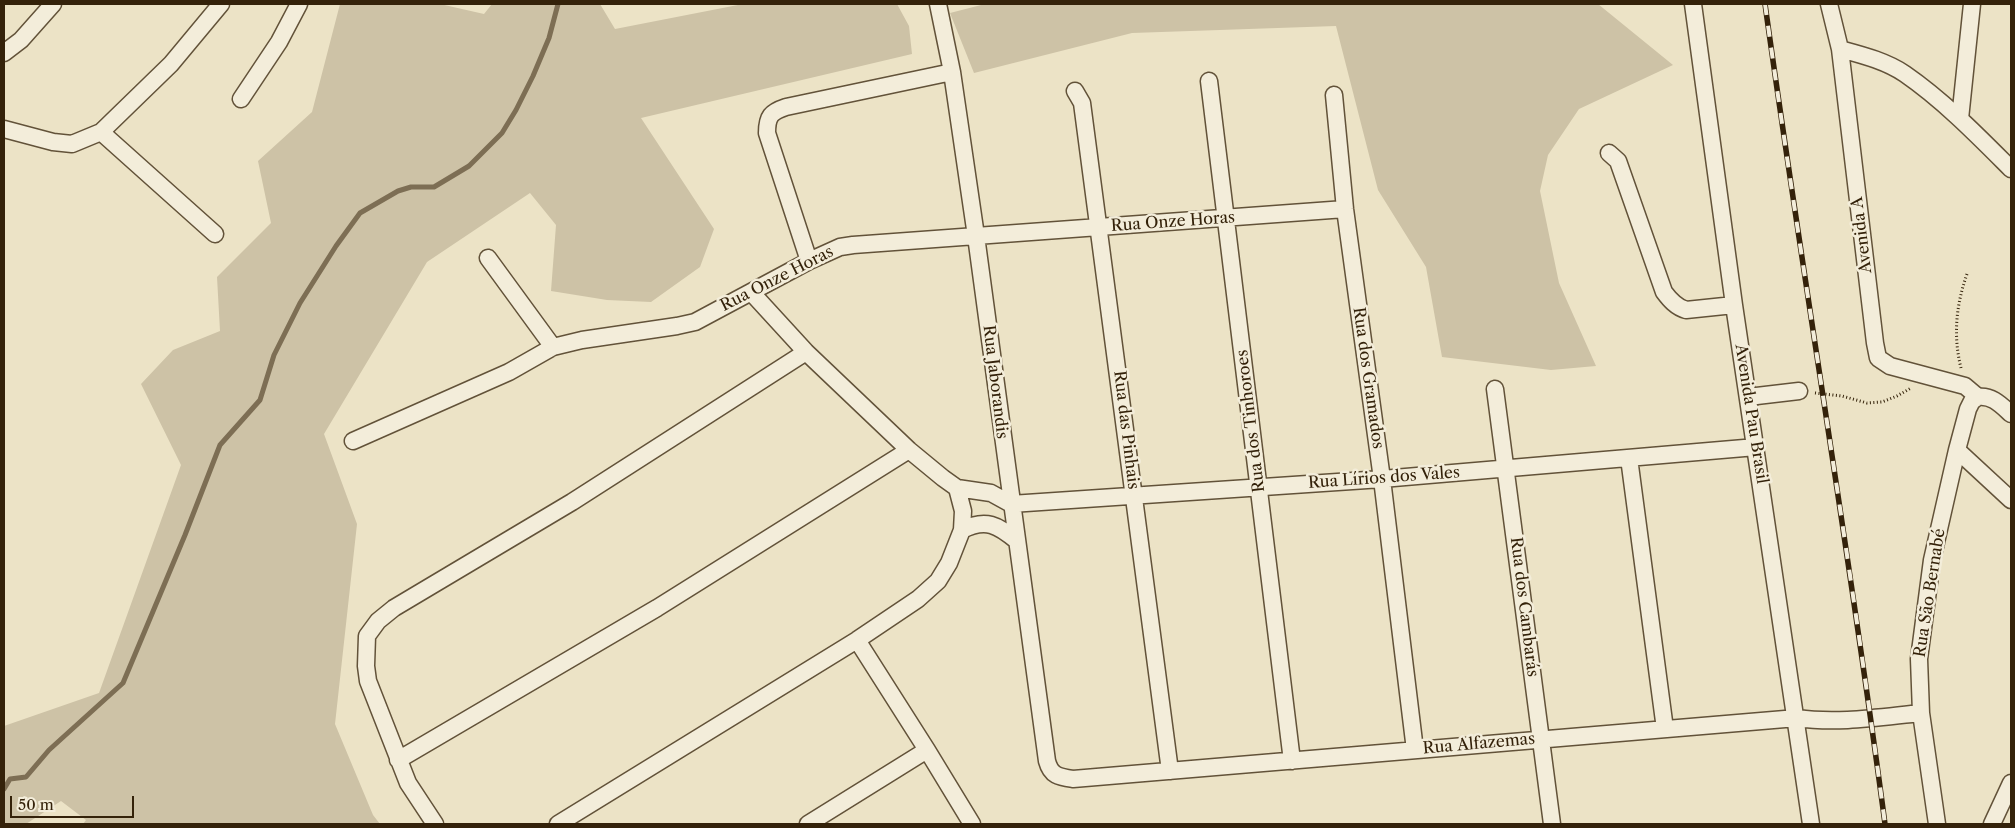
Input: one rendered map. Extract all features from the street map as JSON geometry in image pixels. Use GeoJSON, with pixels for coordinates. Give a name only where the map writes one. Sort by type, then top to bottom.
{"type":"FeatureCollection","features":[{"type":"Feature","properties":{"kind":"street"},"geometry":{"type":"LineString","coordinates":[[4,53],[21,40],[53,4]]}},
{"type":"Feature","properties":{"kind":"street"},"geometry":{"type":"LineString","coordinates":[[4,129],[53,142],[72,144],[101,132],[171,64],[221,4]]}},
{"type":"Feature","properties":{"kind":"street"},"geometry":{"type":"LineString","coordinates":[[242,99],[280,42],[299,4]]}},
{"type":"Feature","properties":{"kind":"street","name":"Rua Jaborandis"},"geometry":{"type":"LineString","coordinates":[[940,4],[976,236],[1047,761]]}},
{"type":"Feature","properties":{"kind":"street","name":"Avenida Pau Brasil"},"geometry":{"type":"LineString","coordinates":[[1693,4],[1734,305],[1797,718],[1811,824]]}},
{"type":"Feature","properties":{"kind":"street","name":"Avenida A"},"geometry":{"type":"LineString","coordinates":[[1829,4],[1840,49],[1878,358],[1890,366],[1965,386],[1978,397],[1984,396],[1992,399],[2011,414]]}},
{"type":"Feature","properties":{"kind":"street"},"geometry":{"type":"LineString","coordinates":[[1960,119],[1972,4]]}},
{"type":"Feature","properties":{"kind":"street"},"geometry":{"type":"LineString","coordinates":[[1840,49],[1870,58],[1904,73],[1960,119],[2011,169]]}},
{"type":"Feature","properties":{"kind":"street"},"geometry":{"type":"LineString","coordinates":[[810,261],[767,132],[768,117],[774,111],[786,107],[952,72]]}},
{"type":"Feature","properties":{"kind":"street","name":"Rua dos Tinhoroes"},"geometry":{"type":"LineString","coordinates":[[1209,81],[1292,761]]}},
{"type":"Feature","properties":{"kind":"street","name":"Rua das Pinhais"},"geometry":{"type":"LineString","coordinates":[[1075,91],[1082,103],[1170,771]]}},
{"type":"Feature","properties":{"kind":"street","name":"Rua dos Gramados"},"geometry":{"type":"LineString","coordinates":[[1334,95],[1345,209],[1382,479],[1415,750]]}},
{"type":"Feature","properties":{"kind":"street"},"geometry":{"type":"LineString","coordinates":[[101,132],[215,234]]}},
{"type":"Feature","properties":{"kind":"street"},"geometry":{"type":"LineString","coordinates":[[1609,153],[1618,161],[1664,292],[1670,300],[1678,308],[1686,310],[1734,305]]}},
{"type":"Feature","properties":{"kind":"street","name":"Rua Onze Horas"},"geometry":{"type":"LineString","coordinates":[[353,440],[509,372],[553,347],[582,340],[695,322],[840,247],[1345,209]]}},
{"type":"Feature","properties":{"kind":"street"},"geometry":{"type":"LineString","coordinates":[[488,258],[553,347]]}},
{"type":"Feature","properties":{"kind":"street"},"geometry":{"type":"LineString","coordinates":[[751,292],[806,352],[909,450],[956,488],[991,493],[1011,504]]}},
{"type":"Feature","properties":{"kind":"street"},"geometry":{"type":"LineString","coordinates":[[435,824],[408,783],[368,681],[366,666],[367,636],[378,621],[444,577],[572,502],[806,352]]}},
{"type":"Feature","properties":{"kind":"street","name":"Rua dos Cambarás"},"geometry":{"type":"LineString","coordinates":[[1495,389],[1552,824]]}},
{"type":"Feature","properties":{"kind":"street"},"geometry":{"type":"LineString","coordinates":[[1748,397],[1799,391]]}},
{"type":"Feature","properties":{"kind":"street","name":"Rua São Bernabé"},"geometry":{"type":"LineString","coordinates":[[1937,824],[1921,713],[1919,659],[1932,560],[1968,409],[1978,397]]}},
{"type":"Feature","properties":{"kind":"street","name":"Rua Lírios dos Vales"},"geometry":{"type":"LineString","coordinates":[[1011,504],[1382,479],[1756,447]]}},
{"type":"Feature","properties":{"kind":"street"},"geometry":{"type":"LineString","coordinates":[[398,760],[657,608],[909,450]]}},
{"type":"Feature","properties":{"kind":"street"},"geometry":{"type":"LineString","coordinates":[[1957,450],[2011,500]]}},
{"type":"Feature","properties":{"kind":"street"},"geometry":{"type":"LineString","coordinates":[[1629,458],[1665,729]]}},
{"type":"Feature","properties":{"kind":"street"},"geometry":{"type":"LineString","coordinates":[[558,824],[857,640],[918,599],[938,581],[949,563],[962,530],[963,511],[956,488]]}},
{"type":"Feature","properties":{"kind":"street"},"geometry":{"type":"LineString","coordinates":[[962,530],[973,525],[990,524],[1002,528],[1017,541]]}},
{"type":"Feature","properties":{"kind":"street"},"geometry":{"type":"LineString","coordinates":[[857,640],[972,824]]}},
{"type":"Feature","properties":{"kind":"street","name":"Rua Alfazemas"},"geometry":{"type":"LineString","coordinates":[[1047,761],[1049,769],[1055,776],[1073,779],[1797,718],[1816,721],[1921,713]]}},
{"type":"Feature","properties":{"kind":"street"},"geometry":{"type":"LineString","coordinates":[[808,824],[927,750]]}},
{"type":"Feature","properties":{"kind":"street"},"geometry":{"type":"LineString","coordinates":[[1992,824],[2011,783]]}},
{"type":"Feature","properties":{"kind":"path"},"geometry":{"type":"LineString","coordinates":[[1965,386],[1959,359],[1956,330],[1961,291],[1967,274]]}},
{"type":"Feature","properties":{"kind":"path"},"geometry":{"type":"LineString","coordinates":[[1799,391],[1842,396],[1867,403],[1882,402],[1897,396],[1930,377]]}},
{"type":"Feature","properties":{"kind":"shaded area"},"geometry":{"type":"Polygon","coordinates":[[[340,4],[440,4],[484,14],[492,4],[600,4],[615,29],[743,4],[897,4],[909,26],[912,54],[641,118],[714,229],[700,267],[651,302],[607,300],[551,291],[556,225],[530,193],[427,262],[324,434],[357,524],[335,724],[373,815],[380,824],[83,824],[86,820],[61,801],[26,824],[4,824],[4,726],[99,693],[181,465],[141,384],[173,350],[220,331],[217,277],[271,223],[258,161],[312,112],[340,4]]]}},
{"type":"Feature","properties":{"kind":"shaded area"},"geometry":{"type":"Polygon","coordinates":[[[985,4],[1598,4],[1673,65],[1579,109],[1548,155],[1540,191],[1559,283],[1596,366],[1551,370],[1442,357],[1426,267],[1378,190],[1336,26],[1132,33],[974,73],[950,13],[985,4]]]}},
{"type":"Feature","properties":{"kind":"waterway"},"geometry":{"type":"LineString","coordinates":[[4,789],[10,779],[26,777],[49,750],[123,683],[185,535],[220,445],[260,400],[274,355],[300,303],[336,246],[360,213],[398,191],[411,187],[434,187],[469,166],[502,133],[533,76],[549,38],[558,4]]}},
{"type":"Feature","properties":{"kind":"railway"},"geometry":{"type":"LineString","coordinates":[[1765,4],[1885,824]]}}]}
